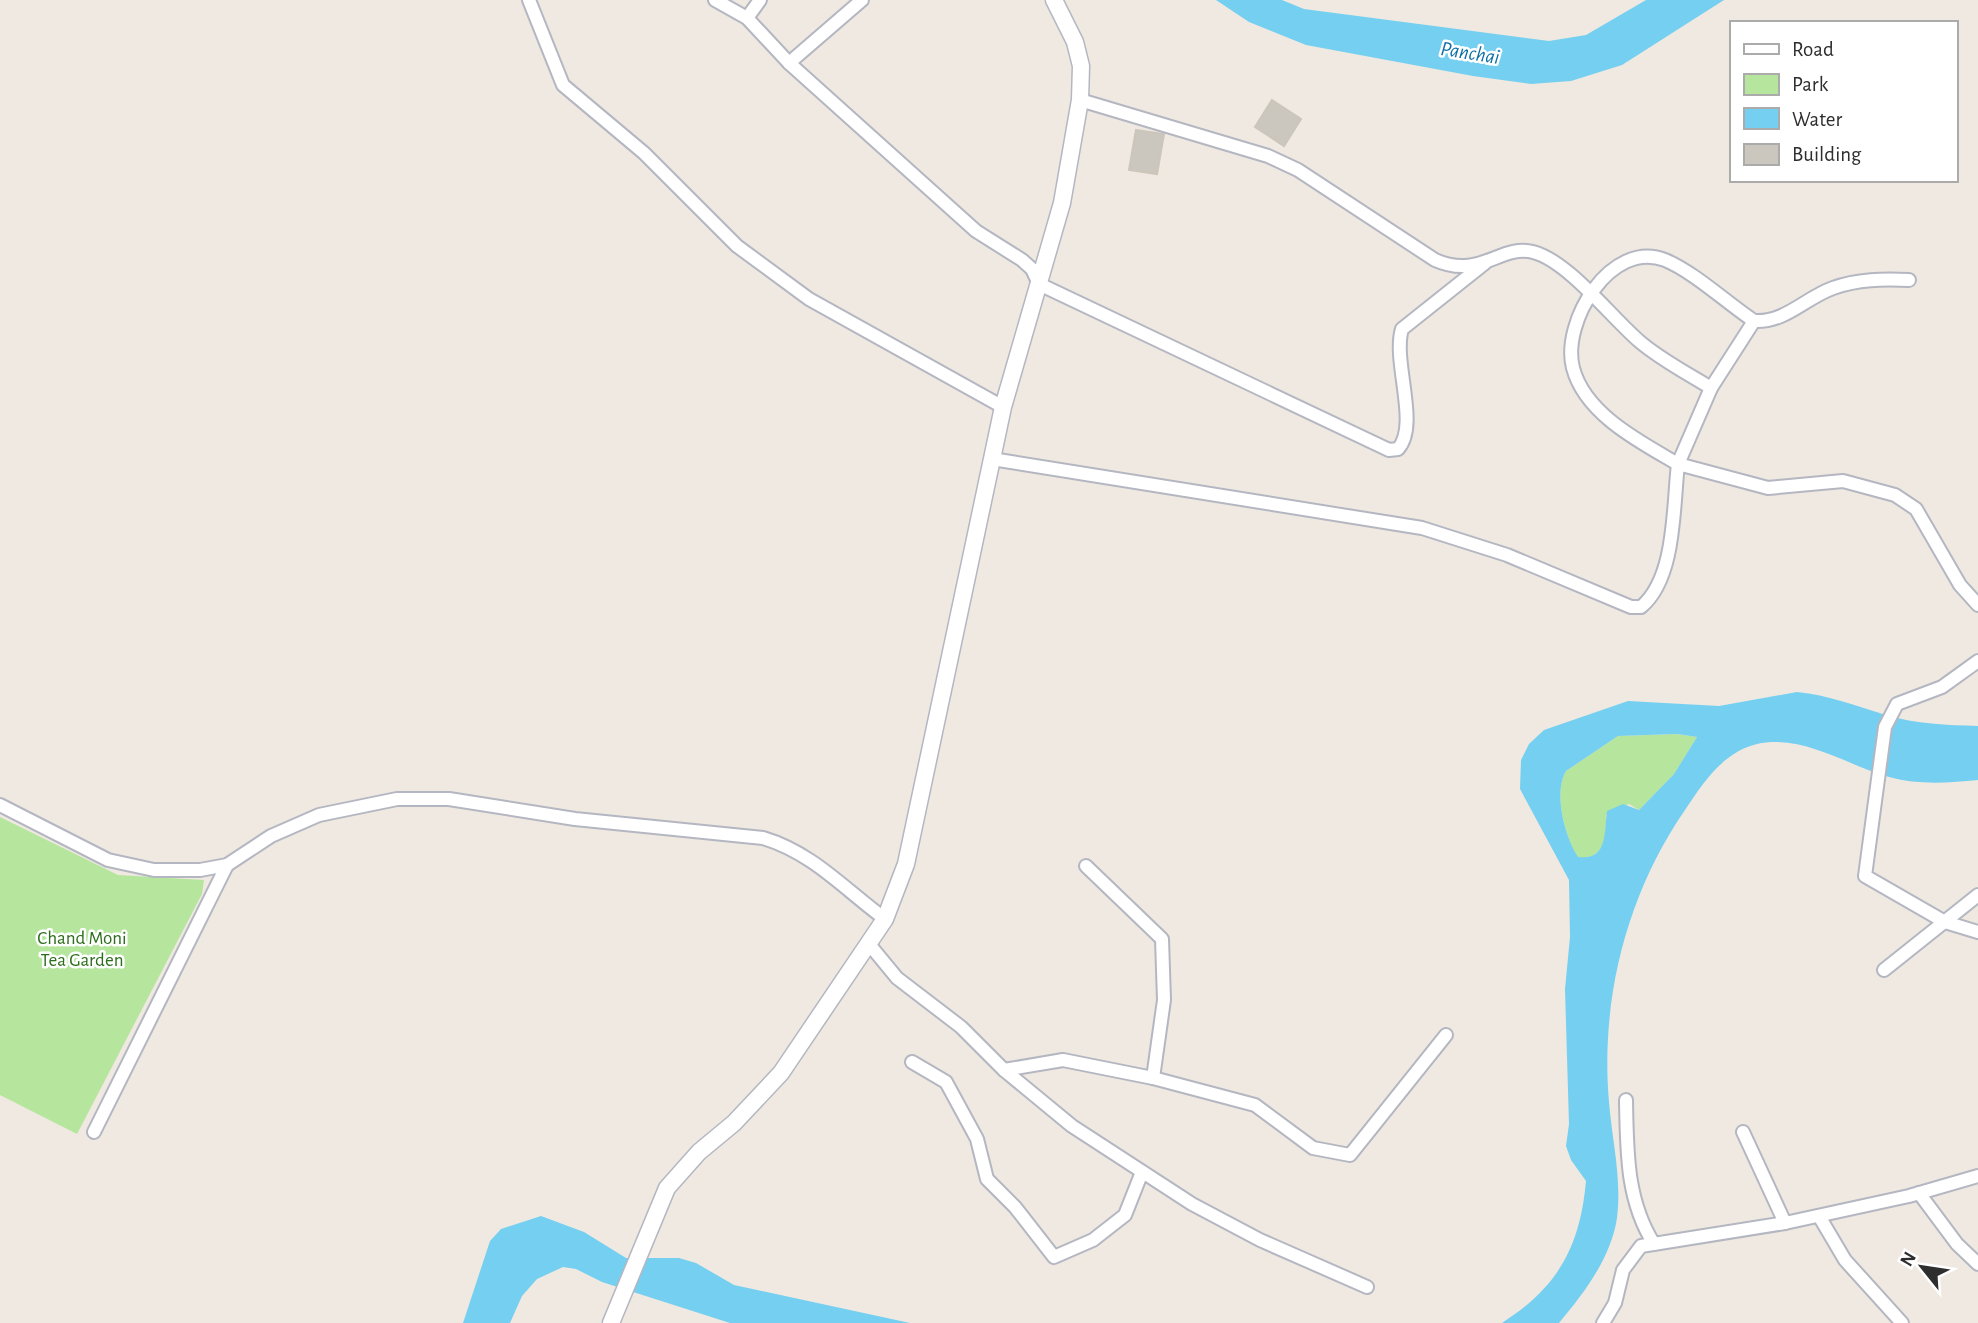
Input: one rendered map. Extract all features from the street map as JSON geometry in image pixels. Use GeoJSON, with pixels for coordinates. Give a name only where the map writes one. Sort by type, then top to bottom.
{"type":"FeatureCollection","features":[{"type":"Feature","properties":{"kind":"street"},"geometry":{"type":"LineString","coordinates":[[529,0],[563,85],[645,153],[737,246],[809,299],[1003,407]]}},
{"type":"Feature","properties":{"kind":"street"},"geometry":{"type":"LineString","coordinates":[[715,0],[747,18],[789,63],[976,231],[1032,269],[1040,284],[1389,450],[1398,449],[1406,433],[1400,345],[1402,329],[1485,263]]}},
{"type":"Feature","properties":{"kind":"street"},"geometry":{"type":"LineString","coordinates":[[747,18],[760,0]]}},
{"type":"Feature","properties":{"kind":"street"},"geometry":{"type":"LineString","coordinates":[[789,63],[862,0]]}},
{"type":"Feature","properties":{"kind":"street"},"geometry":{"type":"LineString","coordinates":[[611,1322],[667,1188],[699,1152],[734,1123],[780,1073],[885,919],[905,864],[1003,407],[1062,204],[1080,100],[1081,66],[1075,42],[1054,0]]}},
{"type":"Feature","properties":{"kind":"street"},"geometry":{"type":"LineString","coordinates":[[1080,100],[1268,156],[1298,170],[1435,260],[1462,268],[1517,251],[1532,252],[1546,258],[1591,292],[1639,341],[1711,388]]}},
{"type":"Feature","properties":{"kind":"street"},"geometry":{"type":"LineString","coordinates":[[1909,280],[1860,280],[1832,288],[1770,322],[1754,321],[1664,260],[1637,260],[1620,267],[1591,292],[1576,319],[1570,341],[1573,369],[1585,394],[1611,421],[1678,464],[1768,488],[1843,481],[1895,495],[1916,509],[1960,585],[1978,605]]}},
{"type":"Feature","properties":{"kind":"street"},"geometry":{"type":"LineString","coordinates":[[992,459],[1422,528],[1507,555],[1631,607],[1641,607],[1651,599],[1666,567],[1678,464],[1711,388],[1754,321]]}},
{"type":"Feature","properties":{"kind":"street"},"geometry":{"type":"LineString","coordinates":[[1978,661],[1942,687],[1897,704],[1885,727],[1864,876],[1945,922],[1978,932]]}},
{"type":"Feature","properties":{"kind":"street"},"geometry":{"type":"LineString","coordinates":[[0,805],[94,854],[123,865],[165,870],[200,870],[227,865],[271,836],[332,811],[397,799],[449,799],[575,819],[763,838],[791,848],[813,860],[885,919]]}},
{"type":"Feature","properties":{"kind":"street"},"geometry":{"type":"LineString","coordinates":[[94,1132],[227,865]]}},
{"type":"Feature","properties":{"kind":"street"},"geometry":{"type":"LineString","coordinates":[[1086,866],[1163,939],[1164,1000],[1153,1078]]}},
{"type":"Feature","properties":{"kind":"street"},"geometry":{"type":"LineString","coordinates":[[1884,970],[1978,895]]}},
{"type":"Feature","properties":{"kind":"street"},"geometry":{"type":"LineString","coordinates":[[869,944],[897,978],[961,1027],[1004,1070],[1072,1126],[1192,1204],[1249,1234],[1367,1287]]}},
{"type":"Feature","properties":{"kind":"street"},"geometry":{"type":"LineString","coordinates":[[1004,1070],[1063,1060],[1153,1078],[1255,1105],[1313,1148],[1350,1155],[1446,1035]]}},
{"type":"Feature","properties":{"kind":"street"},"geometry":{"type":"LineString","coordinates":[[912,1062],[946,1082],[977,1139],[988,1179],[1015,1207],[1054,1257],[1093,1240],[1125,1214],[1142,1172]]}},
{"type":"Feature","properties":{"kind":"street"},"geometry":{"type":"LineString","coordinates":[[1626,1100],[1627,1167],[1642,1226],[1654,1244]]}},
{"type":"Feature","properties":{"kind":"street"},"geometry":{"type":"LineString","coordinates":[[1743,1132],[1785,1223]]}},
{"type":"Feature","properties":{"kind":"street"},"geometry":{"type":"LineString","coordinates":[[1603,1323],[1615,1303],[1623,1270],[1641,1246],[1819,1216],[1978,1176]]}},
{"type":"Feature","properties":{"kind":"street"},"geometry":{"type":"LineString","coordinates":[[1919,1193],[1956,1244],[1978,1265]]}},
{"type":"Feature","properties":{"kind":"street"},"geometry":{"type":"LineString","coordinates":[[1819,1216],[1844,1260],[1902,1323]]}},
{"type":"Feature","properties":{"kind":"green space"},"geometry":{"type":"Polygon","coordinates":[[[1677,734],[1697,737],[1674,774],[1639,810],[1629,804],[1606,815],[1604,839],[1599,851],[1587,858],[1578,858],[1562,815],[1562,780],[1566,771],[1618,736],[1677,734]]]}},
{"type":"Feature","properties":{"kind":"green space","name":"Chand Moni Tea Garden"},"geometry":{"type":"Polygon","coordinates":[[[0,817],[118,875],[204,880],[202,894],[77,1134],[0,1095],[0,817]]]}},
{"type":"Feature","properties":{"kind":"water","name":"Panchai"},"geometry":{"type":"Polygon","coordinates":[[[1216,0],[1282,0],[1304,9],[1549,41],[1586,35],[1646,0],[1724,0],[1622,65],[1571,81],[1531,84],[1306,45],[1249,22],[1216,0]]]}},
{"type":"Feature","properties":{"kind":"water"},"geometry":{"type":"Polygon","coordinates":[[[1797,692],[1831,698],[1909,720],[1978,726],[1978,780],[1933,783],[1900,780],[1808,747],[1774,742],[1757,744],[1734,754],[1707,779],[1665,842],[1647,877],[1633,912],[1614,986],[1607,1063],[1618,1203],[1609,1247],[1587,1287],[1559,1323],[1502,1323],[1538,1295],[1563,1263],[1578,1226],[1586,1181],[1571,1160],[1566,1146],[1569,1124],[1565,989],[1570,937],[1569,880],[1520,789],[1521,760],[1529,744],[1544,730],[1628,701],[1719,706],[1797,692]],[[1677,734],[1618,736],[1566,771],[1561,791],[1562,815],[1578,857],[1588,857],[1600,850],[1607,811],[1623,804],[1639,810],[1674,774],[1697,737],[1677,734]]]}},
{"type":"Feature","properties":{"kind":"water"},"geometry":{"type":"Polygon","coordinates":[[[541,1216],[584,1232],[626,1258],[679,1258],[696,1263],[734,1285],[910,1323],[730,1323],[602,1282],[576,1269],[563,1267],[537,1279],[522,1296],[510,1323],[463,1323],[490,1241],[501,1229],[541,1216]]]}},
{"type":"Feature","properties":{"kind":"building"},"geometry":{"type":"Polygon","coordinates":[[[1272,100],[1301,119],[1284,146],[1255,127],[1272,100]]]}},
{"type":"Feature","properties":{"kind":"building"},"geometry":{"type":"Polygon","coordinates":[[[1136,130],[1164,134],[1157,174],[1129,170],[1136,130]]]}}]}
